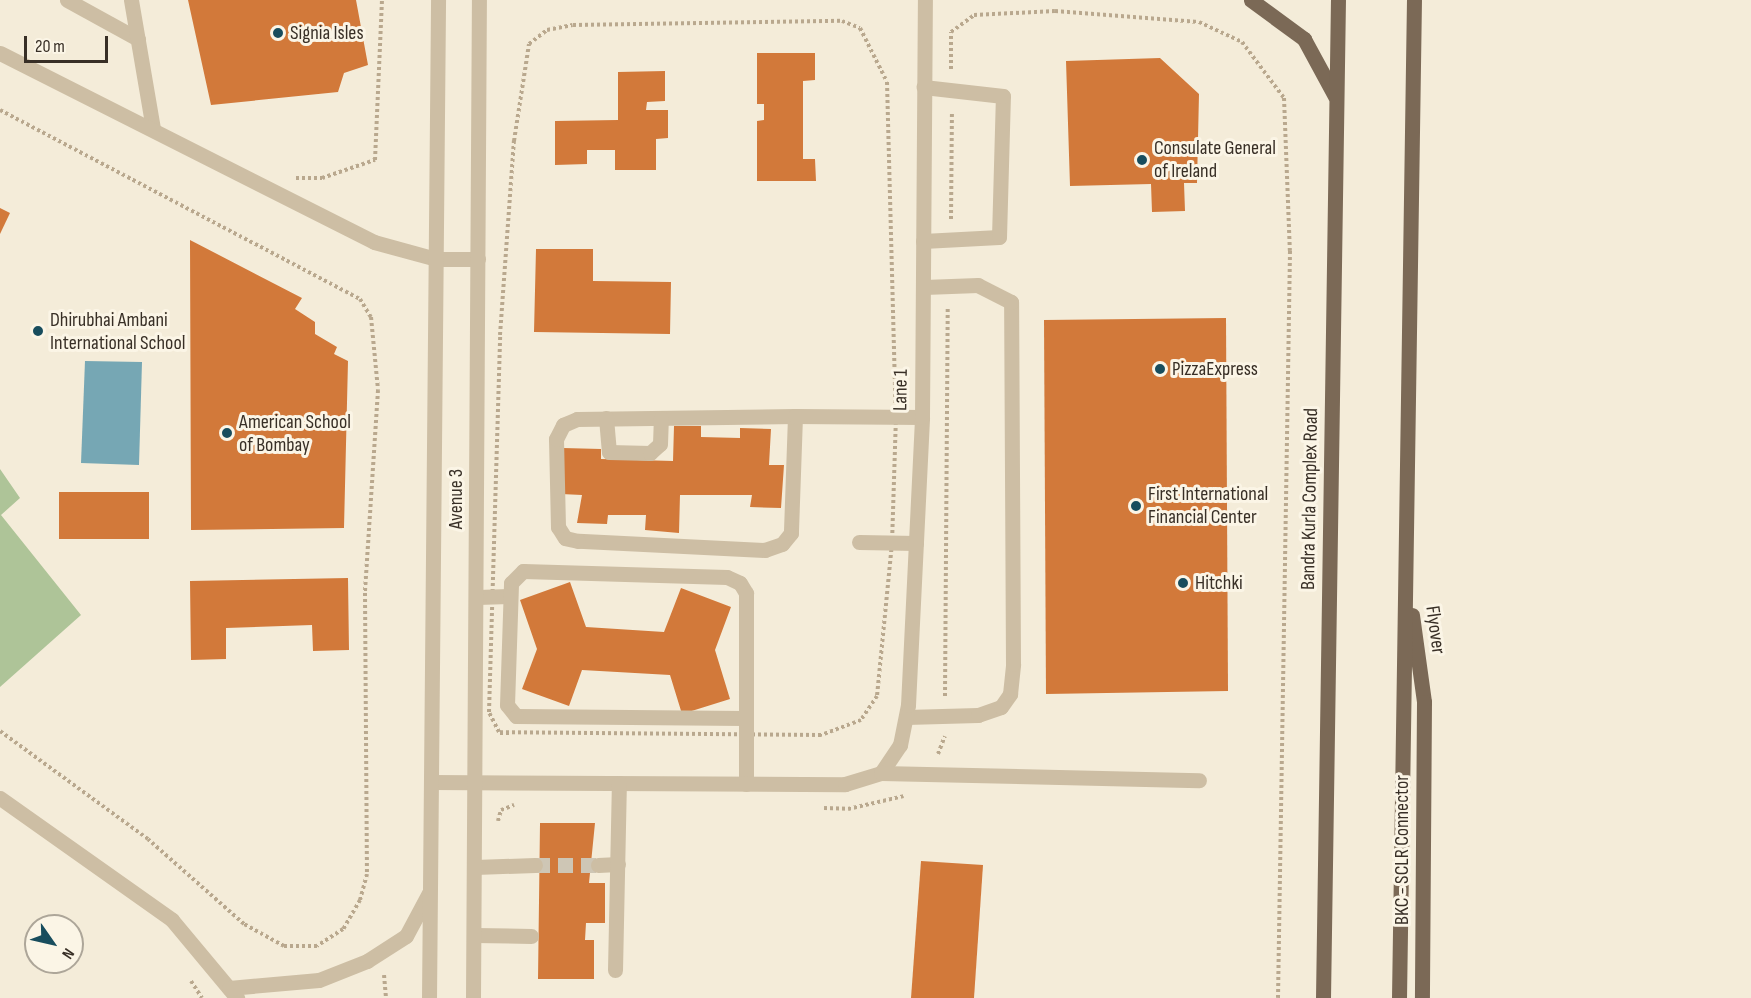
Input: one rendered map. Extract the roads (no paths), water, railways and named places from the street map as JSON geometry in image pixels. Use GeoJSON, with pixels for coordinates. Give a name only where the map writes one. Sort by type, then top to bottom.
{"type":"FeatureCollection","features":[{"type":"Feature","properties":{"kind":"main road"},"geometry":{"type":"LineString","coordinates":[[1251,0],[1304,39],[1337,98]]}},
{"type":"Feature","properties":{"kind":"main road","name":"Bandra Kurla Complex Road"},"geometry":{"type":"LineString","coordinates":[[1323,998],[1338,0]]}},
{"type":"Feature","properties":{"kind":"main road"},"geometry":{"type":"LineString","coordinates":[[1399,998],[1414,0]]}},
{"type":"Feature","properties":{"kind":"main road","name":"Flyover"},"geometry":{"type":"LineString","coordinates":[[1405,564],[1424,702]]}},
{"type":"Feature","properties":{"kind":"main road","name":"BKC - SCLR Connector"},"geometry":{"type":"LineString","coordinates":[[1422,998],[1424,702]]}},
{"type":"Feature","properties":{"kind":"street"},"geometry":{"type":"LineString","coordinates":[[67,0],[138,39]]}},
{"type":"Feature","properties":{"kind":"street"},"geometry":{"type":"LineString","coordinates":[[131,0],[153,129]]}},
{"type":"Feature","properties":{"kind":"street","name":"Avenue 3"},"geometry":{"type":"LineString","coordinates":[[429,998],[438,0]]}},
{"type":"Feature","properties":{"kind":"street","name":"Avenue 3"},"geometry":{"type":"LineString","coordinates":[[473,998],[477,782],[484,597],[478,259],[479,0]]}},
{"type":"Feature","properties":{"kind":"street","name":"Lane 1"},"geometry":{"type":"LineString","coordinates":[[881,773],[900,746],[906,717],[916,543],[922,417],[925,0]]}},
{"type":"Feature","properties":{"kind":"street"},"geometry":{"type":"LineString","coordinates":[[0,53],[374,242],[436,259],[478,259]]}},
{"type":"Feature","properties":{"kind":"street"},"geometry":{"type":"LineString","coordinates":[[923,241],[950,243],[999,237],[1003,96],[924,87]]}},
{"type":"Feature","properties":{"kind":"street"},"geometry":{"type":"LineString","coordinates":[[906,717],[978,716],[1001,707],[1010,694],[1013,664],[1011,302],[978,285],[948,284],[924,287]]}},
{"type":"Feature","properties":{"kind":"street"},"geometry":{"type":"LineString","coordinates":[[795,416],[791,533],[765,550],[565,538],[558,527],[556,439],[563,425],[577,419],[795,416],[922,417]]}},
{"type":"Feature","properties":{"kind":"street"},"geometry":{"type":"LineString","coordinates":[[606,418],[609,452],[650,453],[660,444],[661,418]]}},
{"type":"Feature","properties":{"kind":"street"},"geometry":{"type":"LineString","coordinates":[[859,542],[916,543]]}},
{"type":"Feature","properties":{"kind":"street"},"geometry":{"type":"LineString","coordinates":[[744,718],[516,716],[507,705],[511,583],[523,571],[728,577],[740,583],[746,593],[744,718],[746,784]]}},
{"type":"Feature","properties":{"kind":"street"},"geometry":{"type":"LineString","coordinates":[[484,597],[509,596]]}},
{"type":"Feature","properties":{"kind":"street"},"geometry":{"type":"LineString","coordinates":[[432,782],[845,784],[881,773],[1199,780]]}},
{"type":"Feature","properties":{"kind":"street"},"geometry":{"type":"LineString","coordinates":[[615,970],[619,783]]}},
{"type":"Feature","properties":{"kind":"street"},"geometry":{"type":"LineString","coordinates":[[0,798],[172,920],[233,993],[319,980],[367,961],[406,936],[431,890]]}},
{"type":"Feature","properties":{"kind":"street"},"geometry":{"type":"LineString","coordinates":[[598,865],[618,864]]}},
{"type":"Feature","properties":{"kind":"street"},"geometry":{"type":"LineString","coordinates":[[475,867],[535,865]]}},
{"type":"Feature","properties":{"kind":"street"},"geometry":{"type":"LineString","coordinates":[[474,934],[531,936]]}},
{"type":"Feature","properties":{"kind":"water"},"geometry":{"type":"Polygon","coordinates":[[[85,361],[142,362],[139,465],[81,463],[85,361]]]}},
{"type":"Feature","properties":{"kind":"tunnel"},"geometry":{"type":"LineString","coordinates":[[535,865],[598,865]]}},
{"type":"Feature","properties":{"kind":"place","name":"Signia Isles"},"geometry":{"type":"Point","coordinates":[278,33]}},
{"type":"Feature","properties":{"kind":"place","name":"Consulate General of Ireland"},"geometry":{"type":"Point","coordinates":[1142,160]}},
{"type":"Feature","properties":{"kind":"place","name":"Dhirubhai Ambani International School"},"geometry":{"type":"Point","coordinates":[38,331]}},
{"type":"Feature","properties":{"kind":"place","name":"PizzaExpress"},"geometry":{"type":"Point","coordinates":[1160,369]}},
{"type":"Feature","properties":{"kind":"place","name":"American School of Bombay"},"geometry":{"type":"Point","coordinates":[227,433]}},
{"type":"Feature","properties":{"kind":"place","name":"First International Financial Center"},"geometry":{"type":"Point","coordinates":[1136,506]}},
{"type":"Feature","properties":{"kind":"place","name":"Hitchki"},"geometry":{"type":"Point","coordinates":[1183,583]}}]}
